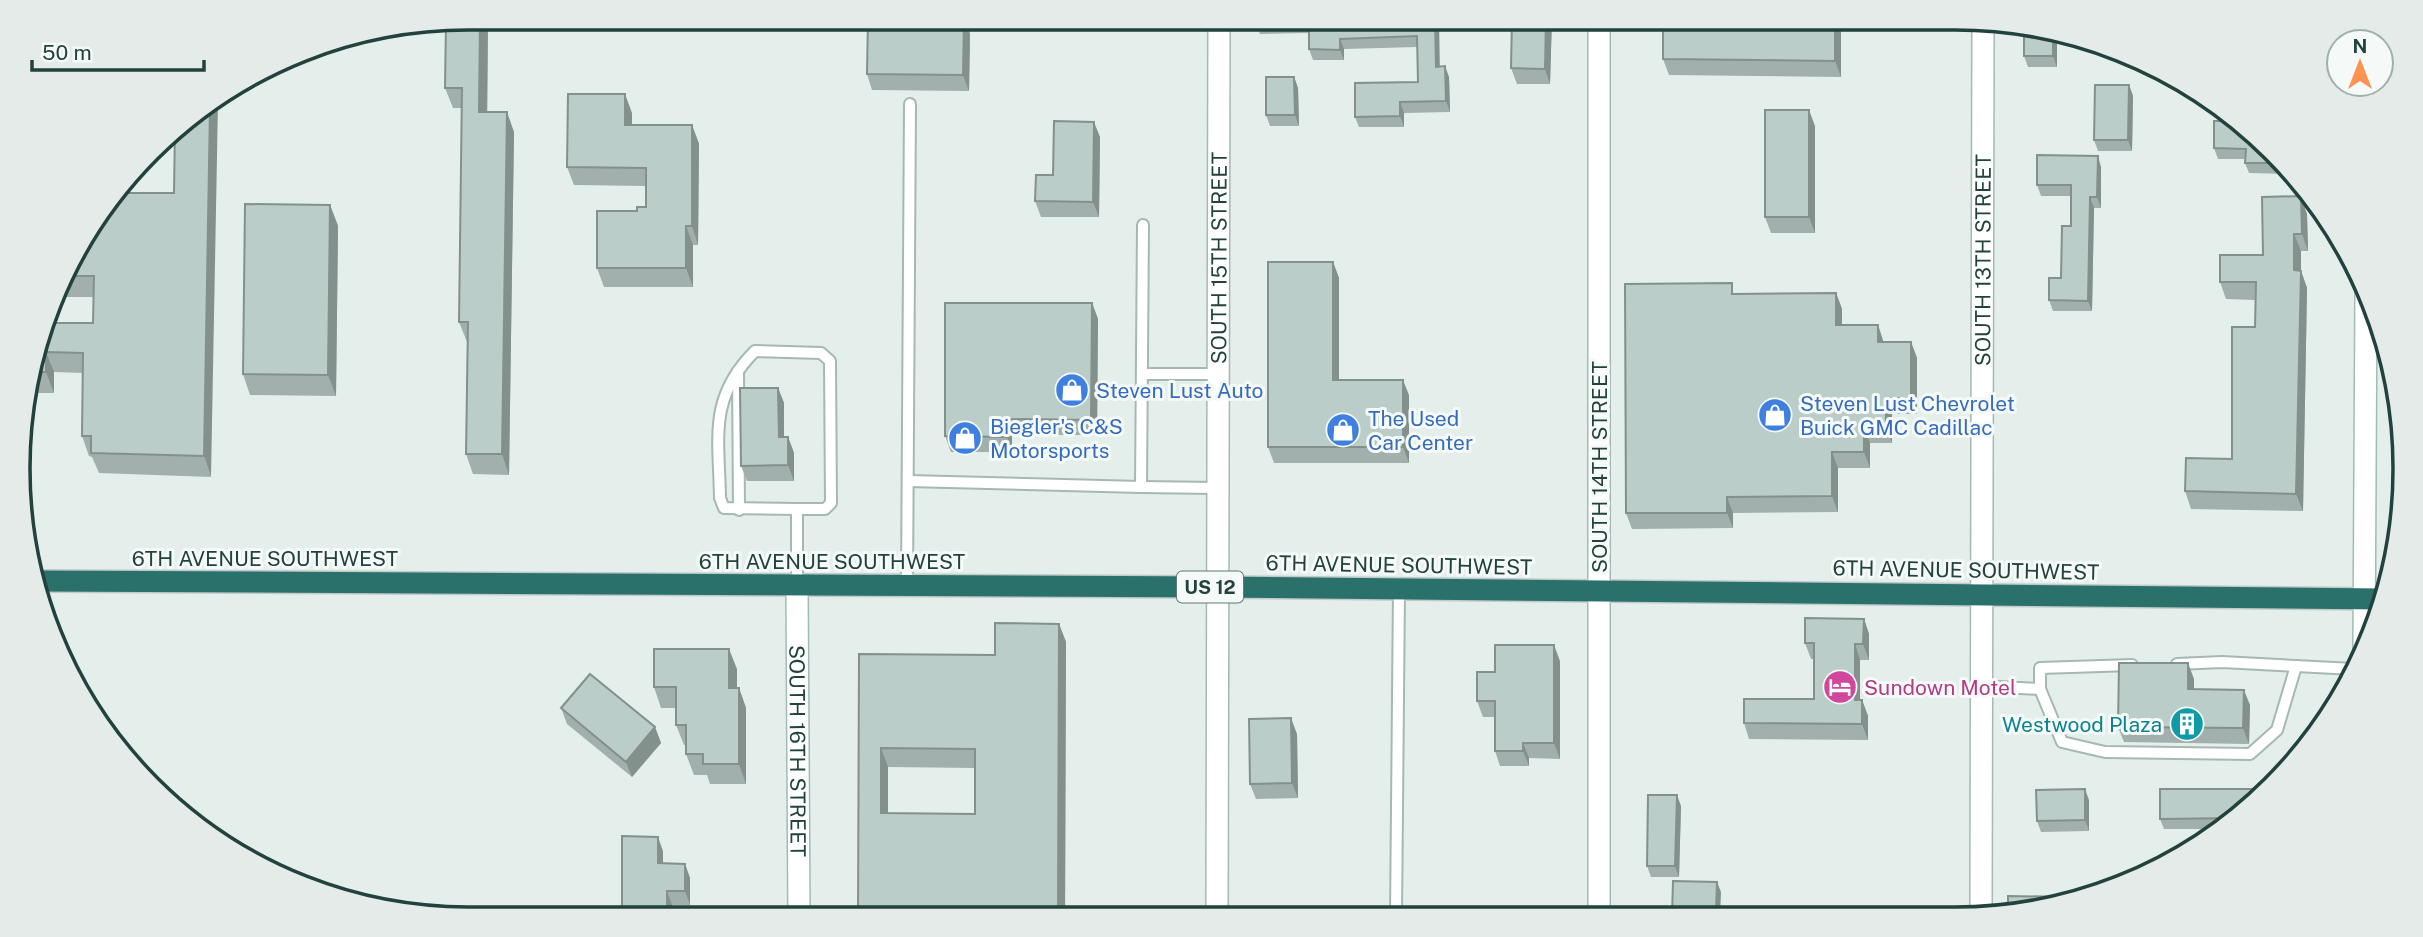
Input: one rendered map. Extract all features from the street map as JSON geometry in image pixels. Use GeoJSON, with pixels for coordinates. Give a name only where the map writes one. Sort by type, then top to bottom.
{"type":"FeatureCollection","features":[{"type":"Feature","properties":{"kind":"highway","name":"6TH AVENUE SOUTHWEST"},"geometry":{"type":"LineString","coordinates":[[45,581],[1218,587],[2373,599]]}},
{"type":"Feature","properties":{"kind":"street","name":"SOUTH 15TH STREET"},"geometry":{"type":"LineString","coordinates":[[1217,907],[1219,30]]}},
{"type":"Feature","properties":{"kind":"street","name":"SOUTH 14TH STREET"},"geometry":{"type":"LineString","coordinates":[[1599,30],[1599,907]]}},
{"type":"Feature","properties":{"kind":"street","name":"SOUTH 13TH STREET"},"geometry":{"type":"LineString","coordinates":[[1981,906],[1983,31]]}},
{"type":"Feature","properties":{"kind":"street"},"geometry":{"type":"LineString","coordinates":[[2367,318],[2374,596]]}},
{"type":"Feature","properties":{"kind":"street","name":"SOUTH 16TH STREET"},"geometry":{"type":"LineString","coordinates":[[797,585],[799,907]]}},
{"type":"Feature","properties":{"kind":"lane"},"geometry":{"type":"LineString","coordinates":[[907,586],[910,104]]}},
{"type":"Feature","properties":{"kind":"lane"},"geometry":{"type":"LineString","coordinates":[[1141,487],[1143,225]]}},
{"type":"Feature","properties":{"kind":"lane"},"geometry":{"type":"LineString","coordinates":[[755,351],[821,353],[830,361],[831,503],[825,509],[797,509],[724,508],[720,498],[719,409],[738,368],[755,351]]}},
{"type":"Feature","properties":{"kind":"lane"},"geometry":{"type":"LineString","coordinates":[[738,368],[740,510]]}},
{"type":"Feature","properties":{"kind":"lane"},"geometry":{"type":"LineString","coordinates":[[1142,374],[1218,374]]}},
{"type":"Feature","properties":{"kind":"lane"},"geometry":{"type":"LineString","coordinates":[[908,481],[1217,488]]}},
{"type":"Feature","properties":{"kind":"lane"},"geometry":{"type":"LineString","coordinates":[[797,509],[797,585]]}},
{"type":"Feature","properties":{"kind":"lane"},"geometry":{"type":"LineString","coordinates":[[1396,907],[1399,589]]}},
{"type":"Feature","properties":{"kind":"lane"},"geometry":{"type":"LineString","coordinates":[[2166,664],[2221,662],[2345,669]]}},
{"type":"Feature","properties":{"kind":"lane"},"geometry":{"type":"LineString","coordinates":[[2138,665],[2040,668],[2040,689],[2062,742],[2105,752],[2250,754],[2277,730],[2297,666]]}},
{"type":"Feature","properties":{"kind":"lane"},"geometry":{"type":"LineString","coordinates":[[1981,686],[2040,689]]}},
{"type":"Feature","properties":{"kind":"building"},"geometry":{"type":"Polygon","coordinates":[[[480,30],[479,112],[507,112],[502,454],[466,454],[468,322],[459,322],[462,88],[445,88],[446,31],[480,30]]]}},
{"type":"Feature","properties":{"kind":"building"},"geometry":{"type":"Polygon","coordinates":[[[868,30],[964,30],[963,75],[867,74],[868,30]]]}},
{"type":"Feature","properties":{"kind":"building"},"geometry":{"type":"Polygon","coordinates":[[[1309,30],[1435,30],[1436,67],[1445,66],[1446,101],[1400,102],[1400,116],[1355,117],[1355,83],[1418,82],[1417,36],[1340,39],[1340,50],[1309,49],[1309,30]]]}},
{"type":"Feature","properties":{"kind":"building"},"geometry":{"type":"Polygon","coordinates":[[[1512,30],[1546,30],[1545,69],[1511,68],[1512,30]]]}},
{"type":"Feature","properties":{"kind":"building"},"geometry":{"type":"Polygon","coordinates":[[[1663,30],[1835,30],[1835,61],[1663,59],[1663,30]]]}},
{"type":"Feature","properties":{"kind":"building"},"geometry":{"type":"Polygon","coordinates":[[[2024,36],[2053,41],[2053,56],[2024,56],[2024,36]]]}},
{"type":"Feature","properties":{"kind":"building"},"geometry":{"type":"Polygon","coordinates":[[[1266,77],[1294,77],[1295,115],[1266,115],[1266,77]]]}},
{"type":"Feature","properties":{"kind":"building"},"geometry":{"type":"Polygon","coordinates":[[[2095,85],[2129,85],[2128,140],[2094,140],[2095,85]]]}},
{"type":"Feature","properties":{"kind":"building"},"geometry":{"type":"Polygon","coordinates":[[[568,94],[625,94],[625,125],[692,125],[692,226],[686,226],[686,268],[597,268],[597,211],[637,211],[637,207],[646,207],[646,168],[567,167],[568,94]]]}},
{"type":"Feature","properties":{"kind":"building"},"geometry":{"type":"Polygon","coordinates":[[[1765,110],[1809,110],[1809,217],[1765,217],[1765,110]]]}},
{"type":"Feature","properties":{"kind":"building"},"geometry":{"type":"Polygon","coordinates":[[[210,114],[204,456],[91,453],[91,436],[82,436],[83,353],[46,352],[46,372],[41,372],[45,355],[53,327],[55,323],[93,323],[94,276],[74,276],[104,225],[127,193],[174,193],[175,143],[210,114]]]}},
{"type":"Feature","properties":{"kind":"building"},"geometry":{"type":"Polygon","coordinates":[[[1054,121],[1094,122],[1093,202],[1035,201],[1036,175],[1053,175],[1054,121]]]}},
{"type":"Feature","properties":{"kind":"building"},"geometry":{"type":"Polygon","coordinates":[[[2214,121],[2223,121],[2270,163],[2245,163],[2246,149],[2214,148],[2214,121]]]}},
{"type":"Feature","properties":{"kind":"building"},"geometry":{"type":"Polygon","coordinates":[[[2037,155],[2098,156],[2097,197],[2090,197],[2088,301],[2049,300],[2049,278],[2061,278],[2062,226],[2071,226],[2071,185],[2037,185],[2037,155]]]}},
{"type":"Feature","properties":{"kind":"building"},"geometry":{"type":"Polygon","coordinates":[[[2299,196],[2301,199],[2302,234],[2294,234],[2294,270],[2301,271],[2296,494],[2185,491],[2186,458],[2232,459],[2232,327],[2255,327],[2256,282],[2220,282],[2220,255],[2263,255],[2262,197],[2299,196]]]}},
{"type":"Feature","properties":{"kind":"building"},"geometry":{"type":"Polygon","coordinates":[[[245,204],[330,205],[328,375],[243,374],[245,204]]]}},
{"type":"Feature","properties":{"kind":"building"},"geometry":{"type":"Polygon","coordinates":[[[1268,262],[1333,262],[1333,380],[1403,380],[1403,447],[1268,447],[1268,262]]]}},
{"type":"Feature","properties":{"kind":"building"},"geometry":{"type":"Polygon","coordinates":[[[1732,283],[1732,294],[1836,293],[1836,325],[1878,325],[1878,342],[1911,342],[1911,398],[1886,398],[1886,427],[1864,428],[1864,452],[1832,452],[1832,496],[1727,497],[1727,513],[1626,513],[1625,284],[1732,283]]]}},
{"type":"Feature","properties":{"kind":"building"},"geometry":{"type":"Polygon","coordinates":[[[945,303],[1092,303],[1091,420],[1007,419],[1007,437],[945,436],[945,303]]]}},
{"type":"Feature","properties":{"kind":"building"},"geometry":{"type":"Polygon","coordinates":[[[740,388],[778,388],[779,437],[788,437],[788,465],[741,466],[740,388]]]}},
{"type":"Feature","properties":{"kind":"building","name":"Sundown Motel"},"geometry":{"type":"Polygon","coordinates":[[[1805,618],[1864,619],[1863,644],[1855,644],[1855,700],[1862,700],[1862,724],[1744,723],[1744,699],[1814,699],[1814,643],[1805,643],[1805,618]]]}},
{"type":"Feature","properties":{"kind":"building"},"geometry":{"type":"Polygon","coordinates":[[[995,623],[1059,624],[1058,907],[858,907],[859,654],[995,655],[995,623]],[[881,748],[881,813],[975,814],[975,749],[881,748]]]}},
{"type":"Feature","properties":{"kind":"building"},"geometry":{"type":"Polygon","coordinates":[[[1495,645],[1554,645],[1554,743],[1523,743],[1523,751],[1495,751],[1495,701],[1477,701],[1477,672],[1495,672],[1495,645]]]}},
{"type":"Feature","properties":{"kind":"building"},"geometry":{"type":"Polygon","coordinates":[[[654,649],[729,649],[729,688],[739,688],[739,764],[703,764],[703,754],[686,754],[686,725],[676,725],[676,687],[654,687],[654,649]]]}},
{"type":"Feature","properties":{"kind":"building","name":"Westwood Plaza"},"geometry":{"type":"Polygon","coordinates":[[[2119,663],[2188,663],[2188,689],[2244,690],[2243,728],[2118,727],[2119,663]]]}},
{"type":"Feature","properties":{"kind":"building"},"geometry":{"type":"Polygon","coordinates":[[[590,674],[655,727],[626,762],[561,708],[590,674]]]}},
{"type":"Feature","properties":{"kind":"building"},"geometry":{"type":"Polygon","coordinates":[[[1291,718],[1292,783],[1250,784],[1249,719],[1291,718]]]}},
{"type":"Feature","properties":{"kind":"building"},"geometry":{"type":"Polygon","coordinates":[[[2085,789],[2085,820],[2037,821],[2036,790],[2085,789]]]}},
{"type":"Feature","properties":{"kind":"building"},"geometry":{"type":"Polygon","coordinates":[[[2160,789],[2254,789],[2220,818],[2160,819],[2160,789]]]}},
{"type":"Feature","properties":{"kind":"building"},"geometry":{"type":"Polygon","coordinates":[[[1648,795],[1677,795],[1675,866],[1647,866],[1648,795]]]}},
{"type":"Feature","properties":{"kind":"building"},"geometry":{"type":"Polygon","coordinates":[[[622,836],[658,837],[658,863],[685,864],[685,891],[667,891],[667,907],[622,907],[622,836]]]}},
{"type":"Feature","properties":{"kind":"building"},"geometry":{"type":"Polygon","coordinates":[[[1673,881],[1717,882],[1716,907],[1672,907],[1673,881]]]}},
{"type":"Feature","properties":{"kind":"building"},"geometry":{"type":"Polygon","coordinates":[[[2008,896],[2050,897],[2040,899],[2008,903],[2008,896]]]}},
{"type":"Feature","properties":{"kind":"place","name":"Steven Lust Auto"},"geometry":{"type":"Point","coordinates":[1072,390]}},
{"type":"Feature","properties":{"kind":"place","name":"Steven Lust Chevrolet Buick GMC Cadillac"},"geometry":{"type":"Point","coordinates":[1775,415]}},
{"type":"Feature","properties":{"kind":"place","name":"The Used Car Center"},"geometry":{"type":"Point","coordinates":[1343,430]}},
{"type":"Feature","properties":{"kind":"place","name":"Biegler's C&S Motorsports"},"geometry":{"type":"Point","coordinates":[965,438]}},
{"type":"Feature","properties":{"kind":"place","name":"Sundown Motel"},"geometry":{"type":"Point","coordinates":[1840,687]}},
{"type":"Feature","properties":{"kind":"place","name":"Westwood Plaza"},"geometry":{"type":"Point","coordinates":[2187,724]}}]}
